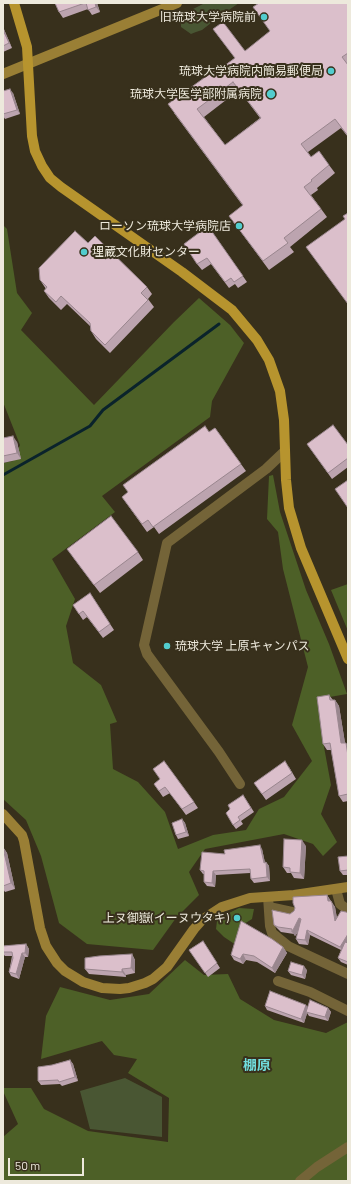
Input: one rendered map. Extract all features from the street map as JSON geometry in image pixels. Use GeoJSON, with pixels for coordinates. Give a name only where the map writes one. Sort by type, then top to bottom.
{"type":"FeatureCollection","features":[{"type":"Feature","properties":{"kind":"main road"},"geometry":{"type":"LineString","coordinates":[[14,3],[27,47],[32,136],[42,166],[50,178],[188,276],[232,310],[257,340],[269,360],[280,391],[284,420],[286,480],[291,515],[302,548],[348,659]]}},
{"type":"Feature","properties":{"kind":"main road"},"geometry":{"type":"LineString","coordinates":[[3,74],[173,4]]}},
{"type":"Feature","properties":{"kind":"main road"},"geometry":{"type":"LineString","coordinates":[[3,814],[22,835],[24,841],[40,928],[46,946],[57,963],[65,971],[92,986],[120,989],[145,983],[156,977],[167,967],[202,920],[222,907],[232,903],[250,898],[268,902],[348,887]]}},
{"type":"Feature","properties":{"kind":"street"},"geometry":{"type":"LineString","coordinates":[[240,784],[219,752],[147,654],[144,645],[167,542],[266,470],[285,450]]}},
{"type":"Feature","properties":{"kind":"street"},"geometry":{"type":"LineString","coordinates":[[336,889],[340,904],[348,910]]}},
{"type":"Feature","properties":{"kind":"street"},"geometry":{"type":"LineString","coordinates":[[292,912],[268,902],[272,933],[288,946],[348,974]]}},
{"type":"Feature","properties":{"kind":"street"},"geometry":{"type":"LineString","coordinates":[[278,981],[310,992],[348,1011]]}},
{"type":"Feature","properties":{"kind":"street"},"geometry":{"type":"LineString","coordinates":[[300,1181],[317,1167],[348,1147]]}},
{"type":"Feature","properties":{"kind":"green space"},"geometry":{"type":"Polygon","coordinates":[[[205,3],[239,3],[202,30],[191,34],[181,27],[181,16],[205,3]]]}},
{"type":"Feature","properties":{"kind":"green space"},"geometry":{"type":"Polygon","coordinates":[[[3,225],[7,229],[17,293],[32,313],[21,330],[94,405],[199,298],[230,325],[244,343],[212,401],[210,417],[102,496],[115,512],[52,559],[75,599],[66,626],[73,663],[101,685],[117,722],[110,724],[113,769],[138,782],[165,812],[178,849],[213,835],[246,830],[259,809],[284,797],[312,761],[292,725],[308,667],[283,569],[278,532],[267,519],[269,476],[273,475],[280,512],[306,590],[329,644],[347,694],[318,699],[324,747],[331,785],[321,814],[337,842],[323,856],[313,844],[284,834],[205,849],[189,872],[199,895],[176,918],[153,950],[87,944],[59,923],[41,856],[26,820],[3,799],[3,463],[13,461],[20,445],[3,402],[3,225]]]}},
{"type":"Feature","properties":{"kind":"green space"},"geometry":{"type":"Polygon","coordinates":[[[348,584],[348,631],[331,590],[348,584]]]}},
{"type":"Feature","properties":{"kind":"green space"},"geometry":{"type":"Polygon","coordinates":[[[239,908],[254,909],[252,919],[244,924],[236,945],[224,937],[216,929],[217,921],[239,908]]]}},
{"type":"Feature","properties":{"kind":"green space"},"geometry":{"type":"Polygon","coordinates":[[[185,960],[204,975],[228,974],[240,999],[274,1020],[326,1033],[348,1022],[348,1181],[3,1181],[3,1137],[18,1124],[3,1088],[31,1088],[44,1109],[88,1131],[168,1142],[169,1098],[128,1073],[137,1059],[114,1055],[102,1041],[41,1059],[46,1016],[60,987],[110,1000],[149,994],[185,960]]]}},
{"type":"Feature","properties":{"kind":"green space"},"geometry":{"type":"Polygon","coordinates":[[[125,1078],[162,1097],[162,1137],[90,1129],[80,1091],[125,1078]]]}},
{"type":"Feature","properties":{"kind":"building"},"geometry":{"type":"Polygon","coordinates":[[[55,3],[85,3],[59,12],[55,3]]]}},
{"type":"Feature","properties":{"kind":"building"},"geometry":{"type":"Polygon","coordinates":[[[86,3],[95,3],[96,7],[88,10],[86,3]]]}},
{"type":"Feature","properties":{"kind":"building"},"geometry":{"type":"Polygon","coordinates":[[[259,3],[348,3],[348,53],[342,57],[348,65],[348,136],[335,119],[301,144],[311,157],[319,151],[329,165],[304,187],[321,209],[284,238],[288,243],[263,261],[229,216],[243,205],[168,104],[215,70],[216,72],[235,58],[213,29],[223,22],[245,51],[270,31],[253,7],[259,3]],[[233,82],[197,109],[225,145],[261,118],[233,82]]]}},
{"type":"Feature","properties":{"kind":"building"},"geometry":{"type":"Polygon","coordinates":[[[3,30],[9,43],[3,46],[3,30]]]}},
{"type":"Feature","properties":{"kind":"building"},"geometry":{"type":"Polygon","coordinates":[[[10,89],[17,110],[3,114],[3,91],[10,89]]]}},
{"type":"Feature","properties":{"kind":"building"},"geometry":{"type":"Polygon","coordinates":[[[348,213],[348,304],[306,247],[345,219],[343,216],[348,213]]]}},
{"type":"Feature","properties":{"kind":"building"},"geometry":{"type":"Polygon","coordinates":[[[208,226],[243,276],[234,282],[231,278],[225,282],[207,258],[197,264],[184,244],[208,226]]]}},
{"type":"Feature","properties":{"kind":"building"},"geometry":{"type":"Polygon","coordinates":[[[75,231],[88,243],[95,236],[147,287],[141,293],[148,300],[105,345],[91,331],[90,323],[61,296],[56,302],[44,291],[47,287],[40,280],[39,268],[75,231]]]}},
{"type":"Feature","properties":{"kind":"building"},"geometry":{"type":"Polygon","coordinates":[[[333,425],[348,445],[348,458],[328,473],[307,444],[333,425]]]}},
{"type":"Feature","properties":{"kind":"building"},"geometry":{"type":"Polygon","coordinates":[[[205,426],[209,432],[215,428],[241,464],[153,527],[148,520],[142,524],[122,497],[128,492],[123,485],[205,426]]]}},
{"type":"Feature","properties":{"kind":"building"},"geometry":{"type":"Polygon","coordinates":[[[13,436],[17,453],[3,456],[3,438],[13,436]]]}},
{"type":"Feature","properties":{"kind":"building"},"geometry":{"type":"Polygon","coordinates":[[[348,480],[348,508],[335,489],[348,480]]]}},
{"type":"Feature","properties":{"kind":"building"},"geometry":{"type":"Polygon","coordinates":[[[111,516],[138,552],[94,585],[67,549],[111,516]]]}},
{"type":"Feature","properties":{"kind":"building"},"geometry":{"type":"Polygon","coordinates":[[[90,593],[110,624],[99,632],[83,611],[79,614],[73,605],[90,593]]]}},
{"type":"Feature","properties":{"kind":"building"},"geometry":{"type":"Polygon","coordinates":[[[329,695],[330,700],[335,700],[341,743],[346,743],[348,756],[348,794],[339,796],[330,743],[323,744],[317,697],[329,695]]]}},
{"type":"Feature","properties":{"kind":"building"},"geometry":{"type":"Polygon","coordinates":[[[164,761],[194,802],[182,809],[165,787],[159,791],[154,784],[160,779],[153,769],[164,761]]]}},
{"type":"Feature","properties":{"kind":"building"},"geometry":{"type":"Polygon","coordinates":[[[285,761],[292,773],[262,794],[254,783],[285,761]]]}},
{"type":"Feature","properties":{"kind":"building"},"geometry":{"type":"Polygon","coordinates":[[[243,795],[251,808],[238,817],[240,820],[233,825],[226,813],[230,809],[228,805],[243,795]]]}},
{"type":"Feature","properties":{"kind":"building"},"geometry":{"type":"Polygon","coordinates":[[[182,819],[186,832],[176,835],[172,823],[182,819]]]}},
{"type":"Feature","properties":{"kind":"building"},"geometry":{"type":"Polygon","coordinates":[[[284,839],[302,840],[300,873],[290,872],[290,868],[283,867],[284,839]]]}},
{"type":"Feature","properties":{"kind":"building"},"geometry":{"type":"Polygon","coordinates":[[[260,845],[264,863],[266,862],[267,877],[251,879],[250,869],[213,871],[212,883],[204,882],[204,871],[200,870],[202,852],[225,854],[224,850],[260,845]]]}},
{"type":"Feature","properties":{"kind":"building"},"geometry":{"type":"Polygon","coordinates":[[[3,848],[11,883],[3,886],[3,848]]]}},
{"type":"Feature","properties":{"kind":"building"},"geometry":{"type":"Polygon","coordinates":[[[348,856],[348,870],[340,871],[338,857],[348,856]]]}},
{"type":"Feature","properties":{"kind":"building"},"geometry":{"type":"Polygon","coordinates":[[[327,895],[328,901],[331,901],[332,903],[335,921],[341,911],[348,913],[348,934],[340,947],[307,930],[305,940],[296,939],[301,919],[299,918],[292,932],[292,929],[274,925],[272,910],[290,914],[295,908],[293,897],[327,895]]]}},
{"type":"Feature","properties":{"kind":"building"},"geometry":{"type":"Polygon","coordinates":[[[241,921],[283,947],[272,968],[254,956],[243,954],[240,959],[231,955],[241,921]]]}},
{"type":"Feature","properties":{"kind":"building"},"geometry":{"type":"Polygon","coordinates":[[[203,941],[217,963],[205,973],[189,950],[203,941]]]}},
{"type":"Feature","properties":{"kind":"building"},"geometry":{"type":"Polygon","coordinates":[[[345,942],[348,943],[348,962],[338,958],[345,942]]]}},
{"type":"Feature","properties":{"kind":"building"},"geometry":{"type":"Polygon","coordinates":[[[26,944],[25,953],[22,953],[16,974],[9,972],[13,958],[12,952],[3,952],[3,946],[26,944]]]}},
{"type":"Feature","properties":{"kind":"building"},"geometry":{"type":"Polygon","coordinates":[[[132,954],[131,968],[122,969],[122,972],[85,969],[85,958],[132,954]]]}},
{"type":"Feature","properties":{"kind":"building"},"geometry":{"type":"Polygon","coordinates":[[[291,962],[304,966],[302,975],[288,971],[291,962]]]}},
{"type":"Feature","properties":{"kind":"building"},"geometry":{"type":"Polygon","coordinates":[[[270,991],[306,1005],[301,1019],[265,1006],[270,991]]]}},
{"type":"Feature","properties":{"kind":"building"},"geometry":{"type":"Polygon","coordinates":[[[310,1000],[328,1008],[325,1017],[306,1012],[310,1000]]]}},
{"type":"Feature","properties":{"kind":"building"},"geometry":{"type":"Polygon","coordinates":[[[70,1060],[75,1077],[59,1082],[58,1080],[38,1081],[38,1067],[70,1060]]]}},
{"type":"Feature","properties":{"kind":"waterway"},"geometry":{"type":"LineString","coordinates":[[3,475],[90,426],[103,410],[219,324]]}},
{"type":"Feature","properties":{"kind":"place","name":"旧琉球大学病院前"},"geometry":{"type":"Point","coordinates":[264,17]}},
{"type":"Feature","properties":{"kind":"place","name":"琉球大学病院内簡易郵便局"},"geometry":{"type":"Point","coordinates":[331,71]}},
{"type":"Feature","properties":{"kind":"place","name":"琉球大学医学部附属病院"},"geometry":{"type":"Point","coordinates":[271,94]}},
{"type":"Feature","properties":{"kind":"place","name":"ローソン琉球大学病院店"},"geometry":{"type":"Point","coordinates":[239,226]}},
{"type":"Feature","properties":{"kind":"place","name":"埋蔵文化財センター"},"geometry":{"type":"Point","coordinates":[84,252]}},
{"type":"Feature","properties":{"kind":"place","name":"琉球大学 上原キャンパス"},"geometry":{"type":"Point","coordinates":[167,646]}},
{"type":"Feature","properties":{"kind":"place","name":"上ヌ御嶽(イーヌウタキ)"},"geometry":{"type":"Point","coordinates":[237,918]}},
{"type":"Feature","properties":{"kind":"district","name":"棚原"},"geometry":{"type":"Point","coordinates":[257,1065]}}]}
